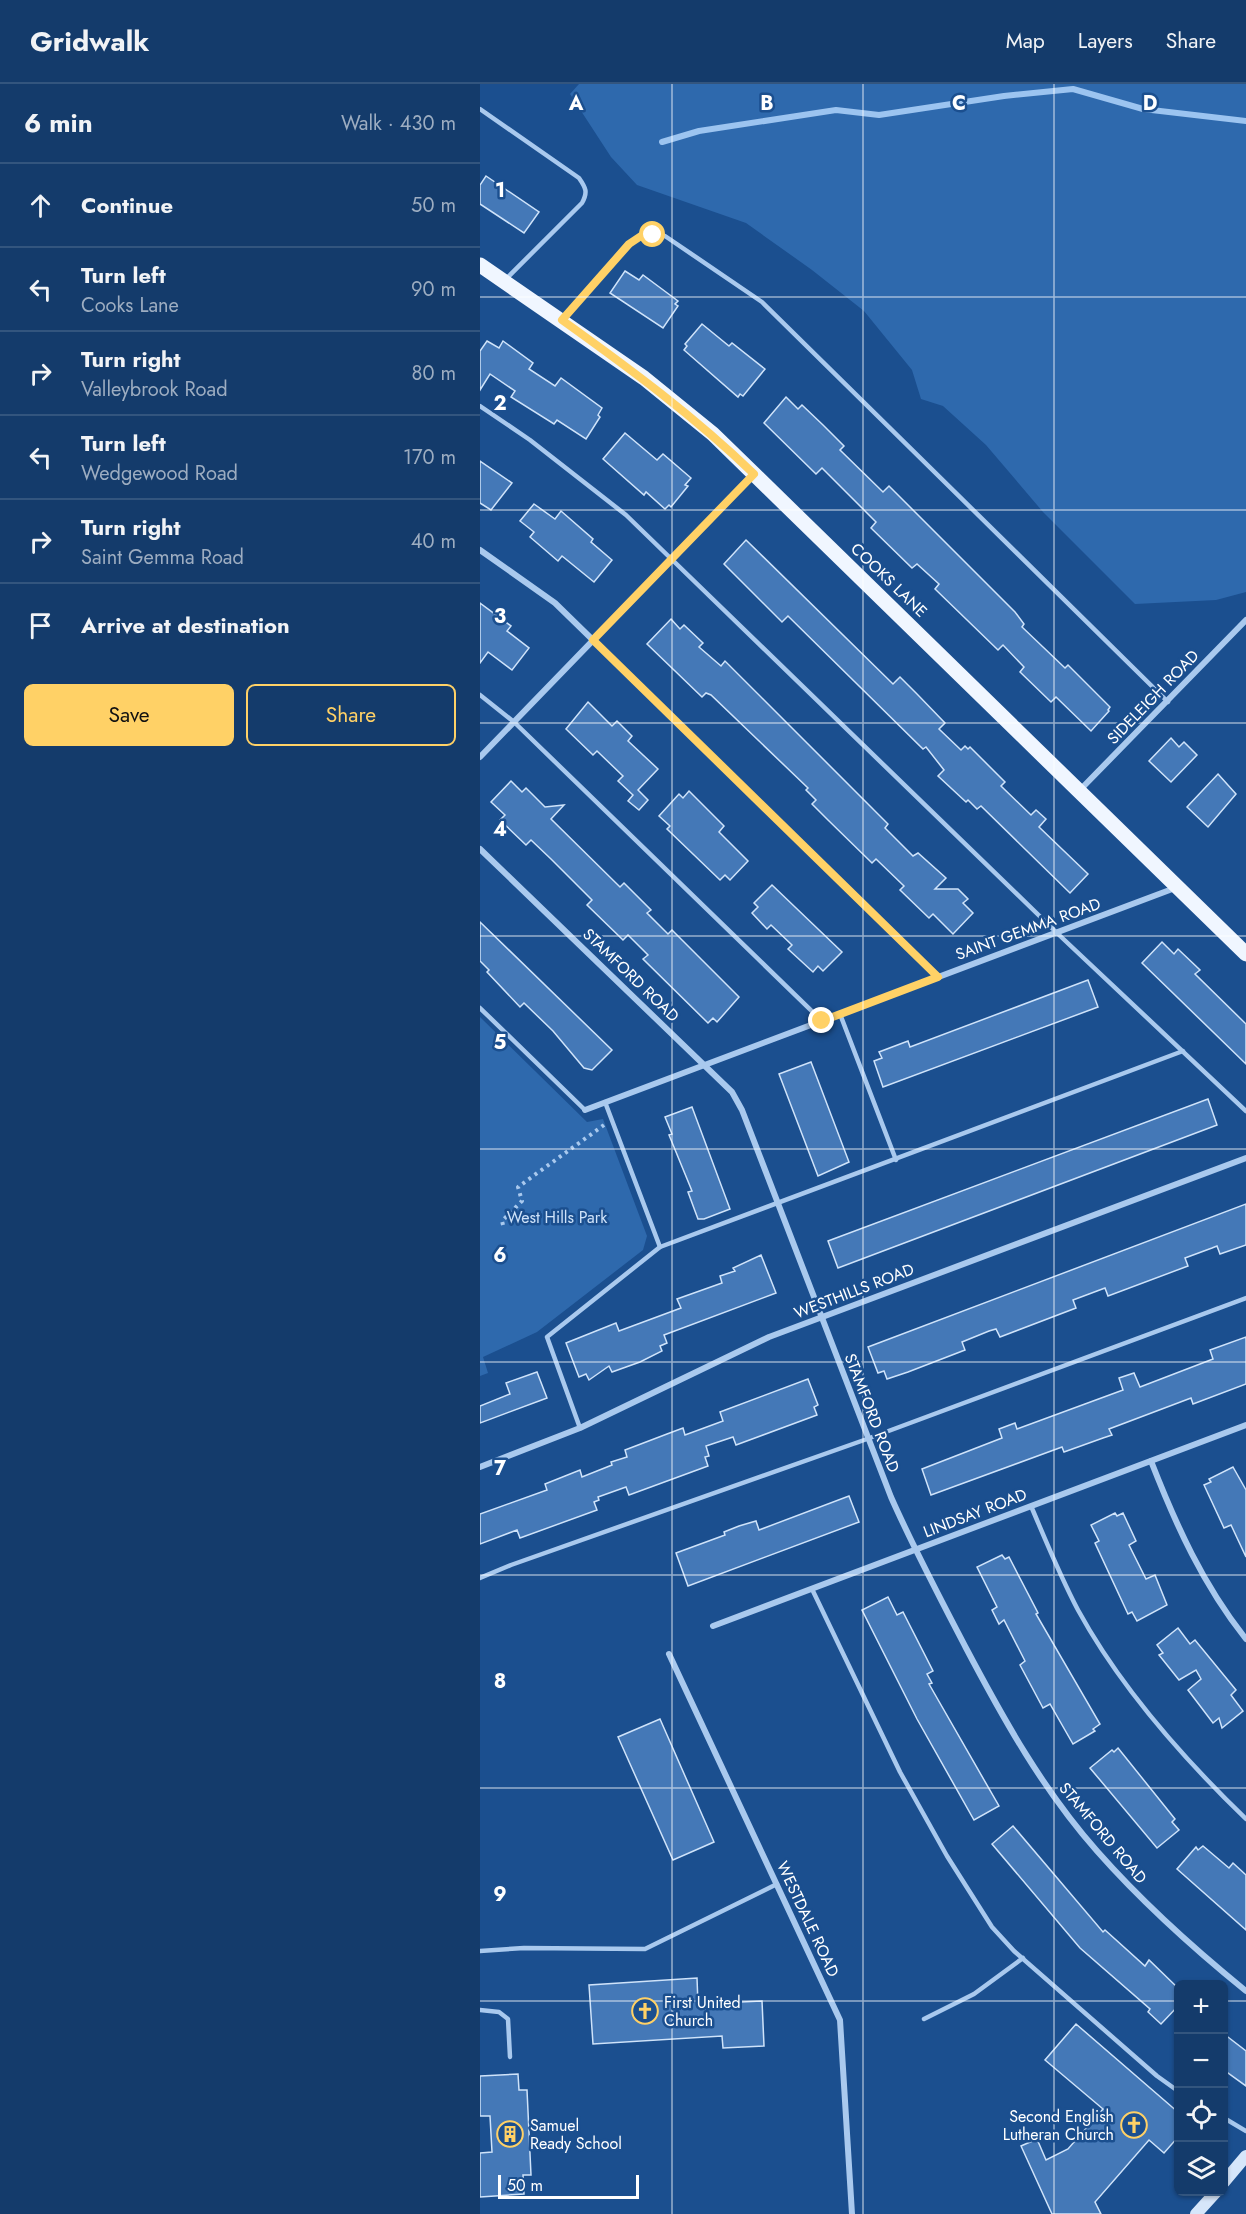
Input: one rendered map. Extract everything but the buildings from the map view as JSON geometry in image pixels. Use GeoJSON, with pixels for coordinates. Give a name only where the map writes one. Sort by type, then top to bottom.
{"type":"FeatureCollection","features":[{"type":"Feature","properties":{"kind":"main road","name":"COOKS LANE"},"geometry":{"type":"LineString","coordinates":[[480,264],[644,378],[714,434],[1246,954]]}},
{"type":"Feature","properties":{"kind":"street"},"geometry":{"type":"LineString","coordinates":[[480,757],[754,474]]}},
{"type":"Feature","properties":{"kind":"street"},"geometry":{"type":"LineString","coordinates":[[480,550],[555,603],[938,977]]}},
{"type":"Feature","properties":{"kind":"street","name":"SIDELEIGH ROAD"},"geometry":{"type":"LineString","coordinates":[[1079,792],[1246,620]]}},
{"type":"Feature","properties":{"kind":"street","name":"STAMFORD ROAD"},"geometry":{"type":"LineString","coordinates":[[480,849],[723,1081],[742,1110],[867,1439],[915,1550],[1001,1715],[1059,1803],[1095,1849],[1138,1896],[1246,1991]]}},
{"type":"Feature","properties":{"kind":"street","name":"SAINT GEMMA ROAD"},"geometry":{"type":"LineString","coordinates":[[585,1110],[1178,887]]}},
{"type":"Feature","properties":{"kind":"street","name":"WESTHILLS ROAD"},"geometry":{"type":"LineString","coordinates":[[480,1467],[580,1428],[769,1337],[1246,1158]]}},
{"type":"Feature","properties":{"kind":"street","name":"LINDSAY ROAD"},"geometry":{"type":"LineString","coordinates":[[713,1626],[1246,1425]]}},
{"type":"Feature","properties":{"kind":"street"},"geometry":{"type":"LineString","coordinates":[[1151,1461],[1174,1522],[1202,1575],[1246,1639]]}},
{"type":"Feature","properties":{"kind":"street","name":"WESTDALE ROAD"},"geometry":{"type":"LineString","coordinates":[[669,1654],[840,2020],[852,2214]]}},
{"type":"Feature","properties":{"kind":"street"},"geometry":{"type":"LineString","coordinates":[[1228,2177],[1246,2156]]}},
{"type":"Feature","properties":{"kind":"street"},"geometry":{"type":"LineString","coordinates":[[1196,2214],[1212,2196]]}},
{"type":"Feature","properties":{"kind":"lane"},"geometry":{"type":"LineString","coordinates":[[480,109],[579,178],[586,188],[587,195],[582,203],[504,281]]}},
{"type":"Feature","properties":{"kind":"lane"},"geometry":{"type":"LineString","coordinates":[[562,320],[629,244],[641,236],[665,236],[762,302],[1168,702]]}},
{"type":"Feature","properties":{"kind":"lane"},"geometry":{"type":"LineString","coordinates":[[480,406],[591,486],[672,558],[1057,933],[1246,1111]]}},
{"type":"Feature","properties":{"kind":"lane"},"geometry":{"type":"LineString","coordinates":[[480,694],[514,722],[822,1021]]}},
{"type":"Feature","properties":{"kind":"lane"},"geometry":{"type":"LineString","coordinates":[[480,1008],[585,1110]]}},
{"type":"Feature","properties":{"kind":"lane"},"geometry":{"type":"LineString","coordinates":[[840,1014],[896,1160]]}},
{"type":"Feature","properties":{"kind":"lane"},"geometry":{"type":"LineString","coordinates":[[580,1428],[547,1337],[660,1247],[1184,1051]]}},
{"type":"Feature","properties":{"kind":"lane"},"geometry":{"type":"LineString","coordinates":[[605,1102],[660,1247]]}},
{"type":"Feature","properties":{"kind":"lane"},"geometry":{"type":"LineString","coordinates":[[480,1578],[522,1561],[867,1439],[1246,1298]]}},
{"type":"Feature","properties":{"kind":"lane"},"geometry":{"type":"LineString","coordinates":[[1031,1506],[1079,1611],[1106,1656],[1189,1759],[1246,1819]]}},
{"type":"Feature","properties":{"kind":"lane"},"geometry":{"type":"LineString","coordinates":[[813,1589],[900,1772],[947,1856],[992,1927],[1023,1958],[1157,2076],[1175,2088]]}},
{"type":"Feature","properties":{"kind":"lane"},"geometry":{"type":"LineString","coordinates":[[480,1951],[524,1948],[645,1949],[777,1884]]}},
{"type":"Feature","properties":{"kind":"lane"},"geometry":{"type":"LineString","coordinates":[[924,2019],[974,1994],[1023,1958]]}},
{"type":"Feature","properties":{"kind":"lane"},"geometry":{"type":"LineString","coordinates":[[480,2010],[499,2012],[508,2019],[510,2057]]}},
{"type":"Feature","properties":{"kind":"lane"},"geometry":{"type":"LineString","coordinates":[[1228,2121],[1246,2132]]}},
{"type":"Feature","properties":{"kind":"path"},"geometry":{"type":"LineString","coordinates":[[503,1225],[502,1221],[522,1201],[518,1187],[612,1119]]}},
{"type":"Feature","properties":{"kind":"green space"},"geometry":{"type":"Polygon","coordinates":[[[579,84],[1246,84],[1246,592],[1216,600],[1135,604],[1043,512],[986,445],[943,406],[921,399],[912,370],[864,311],[746,223],[637,185],[611,157],[570,94],[579,84]]]}},
{"type":"Feature","properties":{"kind":"green space","name":"West Hills Park"},"geometry":{"type":"Polygon","coordinates":[[[480,1017],[587,1122],[603,1119],[647,1236],[643,1250],[537,1332],[483,1357],[488,1373],[480,1376],[480,1017]]]}},
{"type":"Feature","properties":{"kind":"waterway"},"geometry":{"type":"LineString","coordinates":[[662,142],[699,131],[836,110],[879,115],[1004,96],[1073,89],[1143,109],[1246,121]]}},
{"type":"Feature","properties":{"kind":"place","name":"First United Church"},"geometry":{"type":"Point","coordinates":[645,2011]}},
{"type":"Feature","properties":{"kind":"place","name":"Second English Lutheran Church"},"geometry":{"type":"Point","coordinates":[1134,2125]}},
{"type":"Feature","properties":{"kind":"place","name":"Samuel Ready School"},"geometry":{"type":"Point","coordinates":[510,2134]}},
{"type":"Feature","properties":{"kind":"route"},"geometry":{"type":"LineString","coordinates":[[653,235],[641,236],[629,244],[562,320],[644,378],[714,434],[754,474],[593,640],[938,977],[822,1021]]}}]}
